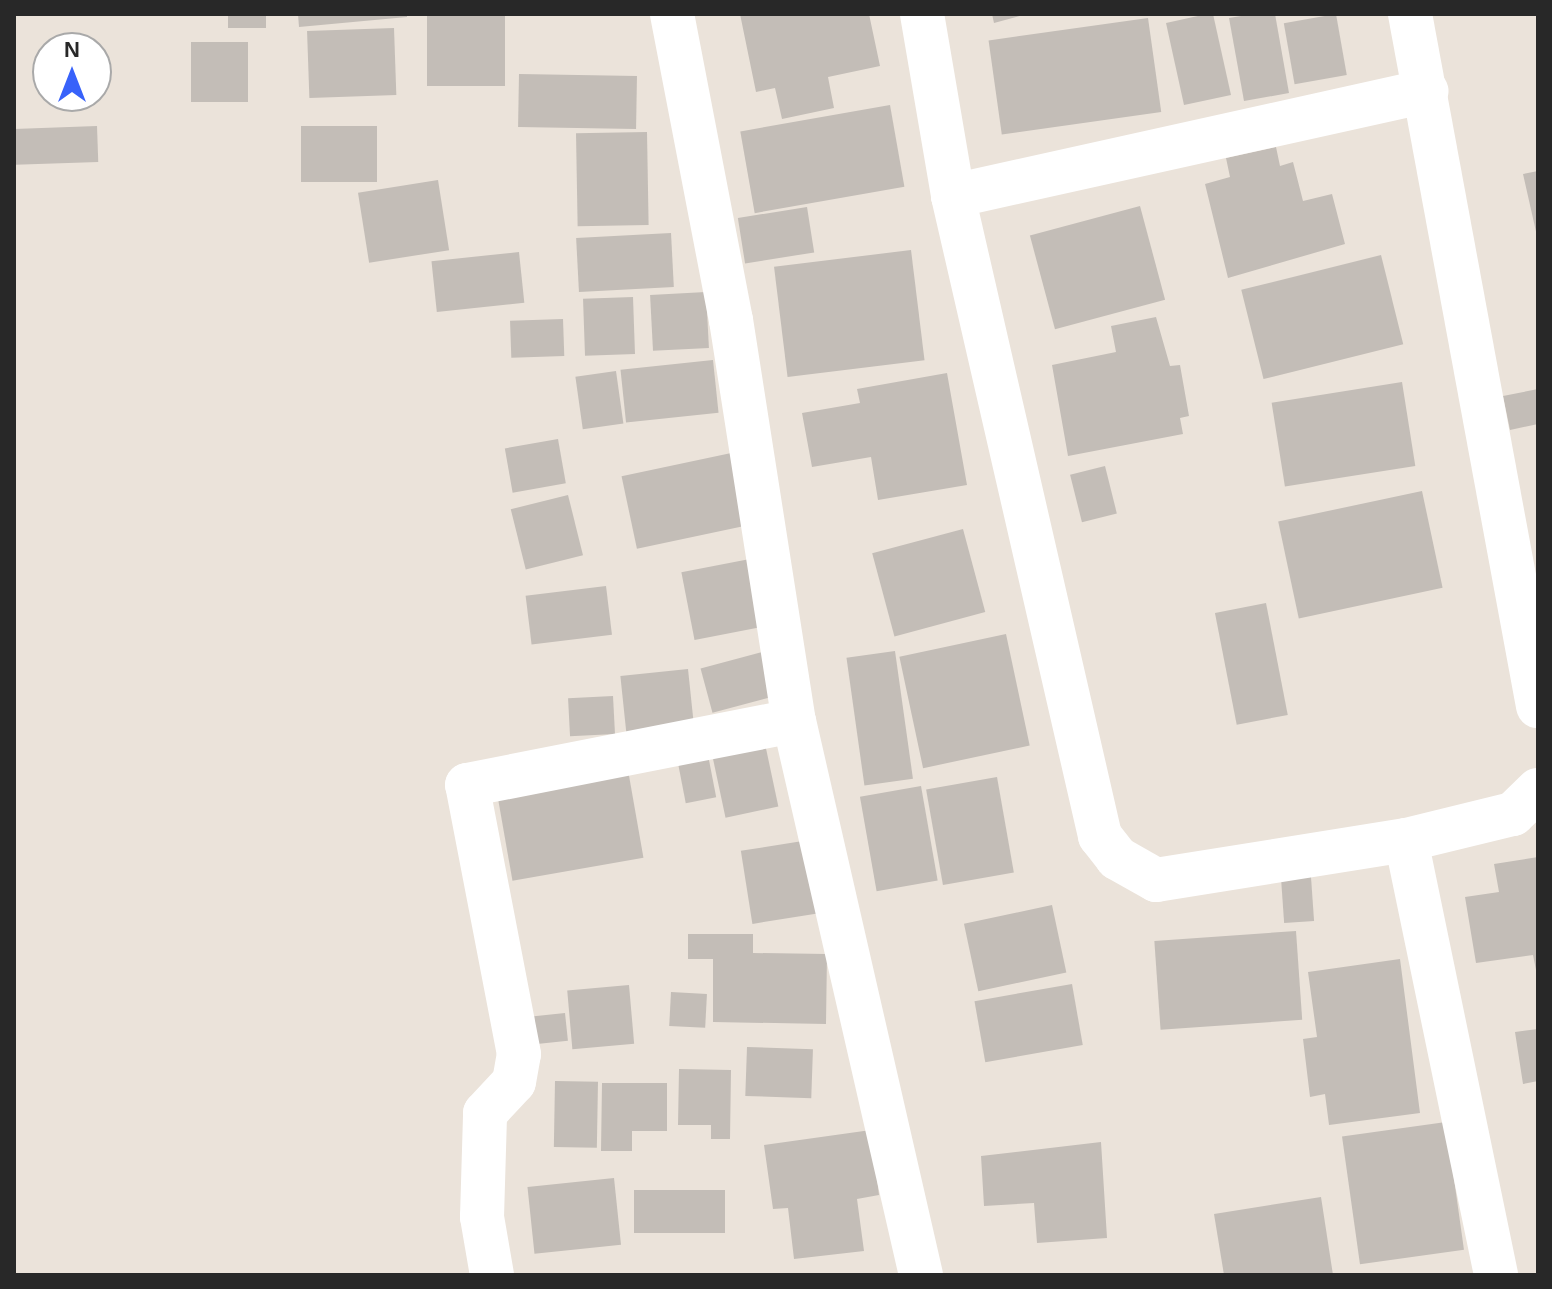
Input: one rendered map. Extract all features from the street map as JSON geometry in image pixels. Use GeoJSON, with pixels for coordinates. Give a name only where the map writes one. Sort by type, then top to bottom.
{"type":"FeatureCollection","features":[{"type":"Feature","properties":{"kind":"street"},"geometry":{"type":"LineString","coordinates":[[672,14],[731,320],[794,721],[921,1275]]}},
{"type":"Feature","properties":{"kind":"street"},"geometry":{"type":"LineString","coordinates":[[922,14],[953,196],[1100,836],[1117,858],[1156,880],[1406,840],[1513,814],[1538,790]]}},
{"type":"Feature","properties":{"kind":"street"},"geometry":{"type":"LineString","coordinates":[[1410,14],[1538,706]]}},
{"type":"Feature","properties":{"kind":"street"},"geometry":{"type":"LineString","coordinates":[[953,196],[1426,91]]}},
{"type":"Feature","properties":{"kind":"street"},"geometry":{"type":"LineString","coordinates":[[492,1275],[482,1217],[485,1113],[514,1082],[519,1054],[467,785],[794,721]]}},
{"type":"Feature","properties":{"kind":"street"},"geometry":{"type":"LineString","coordinates":[[1406,840],[1496,1275]]}},
{"type":"Feature","properties":{"kind":"building"},"geometry":{"type":"Polygon","coordinates":[[[228,14],[266,14],[266,28],[228,28],[228,14]]]}},
{"type":"Feature","properties":{"kind":"building"},"geometry":{"type":"Polygon","coordinates":[[[298,14],[407,14],[407,17],[299,27],[298,14]]]}},
{"type":"Feature","properties":{"kind":"building"},"geometry":{"type":"Polygon","coordinates":[[[427,14],[505,14],[505,86],[427,86],[427,14]]]}},
{"type":"Feature","properties":{"kind":"building"},"geometry":{"type":"Polygon","coordinates":[[[740,14],[869,14],[880,66],[828,77],[834,108],[782,119],[775,88],[756,92],[740,14]]]}},
{"type":"Feature","properties":{"kind":"building"},"geometry":{"type":"Polygon","coordinates":[[[992,14],[1023,14],[1023,15],[994,23],[992,14]]]}},
{"type":"Feature","properties":{"kind":"building"},"geometry":{"type":"Polygon","coordinates":[[[1213,14],[1231,95],[1184,105],[1166,23],[1213,14]]]}},
{"type":"Feature","properties":{"kind":"building"},"geometry":{"type":"Polygon","coordinates":[[[1275,14],[1289,93],[1244,101],[1229,18],[1275,14]]]}},
{"type":"Feature","properties":{"kind":"building"},"geometry":{"type":"Polygon","coordinates":[[[1336,14],[1347,75],[1295,84],[1284,23],[1336,14]]]}},
{"type":"Feature","properties":{"kind":"building"},"geometry":{"type":"Polygon","coordinates":[[[1148,18],[1161,112],[1002,134],[989,40],[1148,18]]]}},
{"type":"Feature","properties":{"kind":"building"},"geometry":{"type":"Polygon","coordinates":[[[394,28],[396,95],[309,98],[307,31],[394,28]]]}},
{"type":"Feature","properties":{"kind":"building"},"geometry":{"type":"Polygon","coordinates":[[[191,42],[248,42],[248,102],[191,102],[191,42]]]}},
{"type":"Feature","properties":{"kind":"building"},"geometry":{"type":"Polygon","coordinates":[[[519,74],[637,76],[636,129],[518,127],[519,74]]]}},
{"type":"Feature","properties":{"kind":"building"},"geometry":{"type":"Polygon","coordinates":[[[890,105],[904,187],[755,213],[740,131],[890,105]]]}},
{"type":"Feature","properties":{"kind":"building"},"geometry":{"type":"Polygon","coordinates":[[[97,126],[98,162],[15,165],[14,129],[97,126]]]}},
{"type":"Feature","properties":{"kind":"building"},"geometry":{"type":"Polygon","coordinates":[[[301,126],[377,126],[377,182],[301,182],[301,126]]]}},
{"type":"Feature","properties":{"kind":"building"},"geometry":{"type":"Polygon","coordinates":[[[647,132],[649,225],[578,226],[576,133],[647,132]]]}},
{"type":"Feature","properties":{"kind":"building"},"geometry":{"type":"Polygon","coordinates":[[[1276,147],[1280,166],[1293,162],[1303,201],[1332,194],[1345,244],[1228,278],[1205,184],[1230,177],[1226,158],[1276,147]]]}},
{"type":"Feature","properties":{"kind":"building"},"geometry":{"type":"Polygon","coordinates":[[[1538,171],[1538,236],[1537,236],[1523,174],[1538,171]]]}},
{"type":"Feature","properties":{"kind":"building"},"geometry":{"type":"Polygon","coordinates":[[[438,180],[449,250],[369,263],[358,193],[438,180]]]}},
{"type":"Feature","properties":{"kind":"building"},"geometry":{"type":"Polygon","coordinates":[[[1140,206],[1165,300],[1055,329],[1030,236],[1140,206]]]}},
{"type":"Feature","properties":{"kind":"building"},"geometry":{"type":"Polygon","coordinates":[[[807,207],[814,252],[745,263],[738,218],[807,207]]]}},
{"type":"Feature","properties":{"kind":"building"},"geometry":{"type":"Polygon","coordinates":[[[671,233],[674,287],[579,292],[576,238],[671,233]]]}},
{"type":"Feature","properties":{"kind":"building"},"geometry":{"type":"Polygon","coordinates":[[[911,250],[925,360],[788,377],[774,267],[911,250]]]}},
{"type":"Feature","properties":{"kind":"building"},"geometry":{"type":"Polygon","coordinates":[[[519,252],[524,303],[437,312],[431,261],[519,252]]]}},
{"type":"Feature","properties":{"kind":"building"},"geometry":{"type":"Polygon","coordinates":[[[1381,255],[1403,344],[1264,379],[1241,290],[1381,255]]]}},
{"type":"Feature","properties":{"kind":"building"},"geometry":{"type":"Polygon","coordinates":[[[706,292],[709,348],[653,351],[650,295],[706,292]]]}},
{"type":"Feature","properties":{"kind":"building"},"geometry":{"type":"Polygon","coordinates":[[[633,297],[635,354],[585,356],[583,299],[633,297]]]}},
{"type":"Feature","properties":{"kind":"building"},"geometry":{"type":"Polygon","coordinates":[[[1156,317],[1170,366],[1180,365],[1189,416],[1180,418],[1183,434],[1068,456],[1052,365],[1116,352],[1111,326],[1156,317]]]}},
{"type":"Feature","properties":{"kind":"building"},"geometry":{"type":"Polygon","coordinates":[[[563,319],[564,356],[511,358],[510,321],[563,319]]]}},
{"type":"Feature","properties":{"kind":"building"},"geometry":{"type":"Polygon","coordinates":[[[713,360],[719,413],[626,422],[621,370],[713,360]]]}},
{"type":"Feature","properties":{"kind":"building"},"geometry":{"type":"Polygon","coordinates":[[[616,371],[623,423],[583,429],[575,377],[616,371]]]}},
{"type":"Feature","properties":{"kind":"building"},"geometry":{"type":"Polygon","coordinates":[[[947,373],[967,485],[878,500],[871,457],[812,467],[802,413],[860,403],[857,389],[947,373]]]}},
{"type":"Feature","properties":{"kind":"building"},"geometry":{"type":"Polygon","coordinates":[[[1402,382],[1415,466],[1285,487],[1272,403],[1402,382]]]}},
{"type":"Feature","properties":{"kind":"building"},"geometry":{"type":"Polygon","coordinates":[[[1538,389],[1538,424],[1510,430],[1503,396],[1538,389]]]}},
{"type":"Feature","properties":{"kind":"building"},"geometry":{"type":"Polygon","coordinates":[[[558,439],[566,483],[513,493],[505,448],[558,439]]]}},
{"type":"Feature","properties":{"kind":"building"},"geometry":{"type":"Polygon","coordinates":[[[736,452],[751,524],[637,549],[622,476],[736,452]]]}},
{"type":"Feature","properties":{"kind":"building"},"geometry":{"type":"Polygon","coordinates":[[[1105,466],[1117,514],[1082,522],[1070,475],[1105,466]]]}},
{"type":"Feature","properties":{"kind":"building"},"geometry":{"type":"Polygon","coordinates":[[[1422,491],[1443,588],[1299,618],[1278,522],[1422,491]]]}},
{"type":"Feature","properties":{"kind":"building"},"geometry":{"type":"Polygon","coordinates":[[[568,495],[583,555],[526,569],[511,509],[568,495]]]}},
{"type":"Feature","properties":{"kind":"building"},"geometry":{"type":"Polygon","coordinates":[[[963,529],[985,612],[894,636],[872,553],[963,529]]]}},
{"type":"Feature","properties":{"kind":"building"},"geometry":{"type":"Polygon","coordinates":[[[755,558],[768,626],[695,640],[681,572],[755,558]]]}},
{"type":"Feature","properties":{"kind":"building"},"geometry":{"type":"Polygon","coordinates":[[[606,586],[612,635],[532,645],[526,596],[606,586]]]}},
{"type":"Feature","properties":{"kind":"building"},"geometry":{"type":"Polygon","coordinates":[[[1266,603],[1288,715],[1237,725],[1215,613],[1266,603]]]}},
{"type":"Feature","properties":{"kind":"building"},"geometry":{"type":"Polygon","coordinates":[[[1006,634],[1030,746],[923,768],[899,657],[1006,634]]]}},
{"type":"Feature","properties":{"kind":"building"},"geometry":{"type":"Polygon","coordinates":[[[773,649],[785,693],[712,713],[701,668],[773,649]]]}},
{"type":"Feature","properties":{"kind":"building"},"geometry":{"type":"Polygon","coordinates":[[[895,651],[913,779],[864,786],[846,658],[895,651]]]}},
{"type":"Feature","properties":{"kind":"building"},"geometry":{"type":"Polygon","coordinates":[[[688,669],[694,727],[626,734],[620,676],[688,669]]]}},
{"type":"Feature","properties":{"kind":"building"},"geometry":{"type":"Polygon","coordinates":[[[613,696],[615,734],[570,736],[568,698],[613,696]]]}},
{"type":"Feature","properties":{"kind":"building"},"geometry":{"type":"Polygon","coordinates":[[[764,739],[778,806],[726,818],[711,750],[764,739]]]}},
{"type":"Feature","properties":{"kind":"building"},"geometry":{"type":"Polygon","coordinates":[[[708,755],[716,797],[686,803],[678,761],[708,755]]]}},
{"type":"Feature","properties":{"kind":"building"},"geometry":{"type":"Polygon","coordinates":[[[628,770],[643,858],[512,881],[497,793],[628,770]]]}},
{"type":"Feature","properties":{"kind":"building"},"geometry":{"type":"Polygon","coordinates":[[[997,777],[1014,873],[943,885],[926,790],[997,777]]]}},
{"type":"Feature","properties":{"kind":"building"},"geometry":{"type":"Polygon","coordinates":[[[921,786],[938,881],[877,891],[860,797],[921,786]]]}},
{"type":"Feature","properties":{"kind":"building"},"geometry":{"type":"Polygon","coordinates":[[[809,840],[821,913],[752,924],[741,851],[809,840]]]}},
{"type":"Feature","properties":{"kind":"building"},"geometry":{"type":"Polygon","coordinates":[[[1538,857],[1538,980],[1533,955],[1476,963],[1465,897],[1499,892],[1494,864],[1538,857]]]}},
{"type":"Feature","properties":{"kind":"building"},"geometry":{"type":"Polygon","coordinates":[[[1311,877],[1314,921],[1284,923],[1281,879],[1311,877]]]}},
{"type":"Feature","properties":{"kind":"building"},"geometry":{"type":"Polygon","coordinates":[[[1052,905],[1066,972],[978,991],[964,924],[1052,905]]]}},
{"type":"Feature","properties":{"kind":"building"},"geometry":{"type":"Polygon","coordinates":[[[1296,931],[1302,1020],[1161,1030],[1154,941],[1296,931]]]}},
{"type":"Feature","properties":{"kind":"building"},"geometry":{"type":"Polygon","coordinates":[[[688,934],[753,934],[753,953],[827,954],[826,1024],[713,1022],[713,959],[688,959],[688,934]]]}},
{"type":"Feature","properties":{"kind":"building"},"geometry":{"type":"Polygon","coordinates":[[[1400,959],[1420,1113],[1329,1125],[1325,1094],[1310,1097],[1303,1039],[1317,1037],[1308,972],[1400,959]]]}},
{"type":"Feature","properties":{"kind":"building"},"geometry":{"type":"Polygon","coordinates":[[[1072,984],[1083,1045],[985,1062],[975,1001],[1072,984]]]}},
{"type":"Feature","properties":{"kind":"building"},"geometry":{"type":"Polygon","coordinates":[[[629,985],[634,1044],[572,1049],[567,990],[629,985]]]}},
{"type":"Feature","properties":{"kind":"building"},"geometry":{"type":"Polygon","coordinates":[[[671,992],[707,994],[705,1028],[669,1026],[671,992]]]}},
{"type":"Feature","properties":{"kind":"building"},"geometry":{"type":"Polygon","coordinates":[[[565,1013],[568,1041],[537,1044],[534,1016],[565,1013]]]}},
{"type":"Feature","properties":{"kind":"building"},"geometry":{"type":"Polygon","coordinates":[[[1538,1029],[1538,1081],[1523,1084],[1515,1032],[1538,1029]]]}},
{"type":"Feature","properties":{"kind":"building"},"geometry":{"type":"Polygon","coordinates":[[[747,1047],[813,1049],[811,1098],[745,1096],[747,1047]]]}},
{"type":"Feature","properties":{"kind":"building"},"geometry":{"type":"Polygon","coordinates":[[[679,1069],[731,1070],[730,1139],[711,1139],[711,1125],[678,1125],[679,1069]]]}},
{"type":"Feature","properties":{"kind":"building"},"geometry":{"type":"Polygon","coordinates":[[[555,1081],[598,1082],[597,1148],[554,1147],[555,1081]]]}},
{"type":"Feature","properties":{"kind":"building"},"geometry":{"type":"Polygon","coordinates":[[[602,1083],[667,1083],[667,1131],[632,1131],[632,1151],[601,1151],[602,1083]]]}},
{"type":"Feature","properties":{"kind":"building"},"geometry":{"type":"Polygon","coordinates":[[[1446,1122],[1464,1250],[1360,1264],[1342,1137],[1446,1122]]]}},
{"type":"Feature","properties":{"kind":"building"},"geometry":{"type":"Polygon","coordinates":[[[871,1130],[879,1195],[857,1199],[864,1251],[794,1259],[788,1208],[773,1209],[764,1145],[871,1130]]]}},
{"type":"Feature","properties":{"kind":"building"},"geometry":{"type":"Polygon","coordinates":[[[1101,1142],[1107,1238],[1037,1243],[1034,1203],[984,1206],[981,1156],[1101,1142]]]}},
{"type":"Feature","properties":{"kind":"building"},"geometry":{"type":"Polygon","coordinates":[[[614,1178],[621,1245],[534,1254],[527,1187],[614,1178]]]}},
{"type":"Feature","properties":{"kind":"building"},"geometry":{"type":"Polygon","coordinates":[[[634,1190],[725,1190],[725,1233],[634,1233],[634,1190]]]}},
{"type":"Feature","properties":{"kind":"building"},"geometry":{"type":"Polygon","coordinates":[[[1321,1197],[1333,1275],[1224,1275],[1214,1214],[1321,1197]]]}}]}
